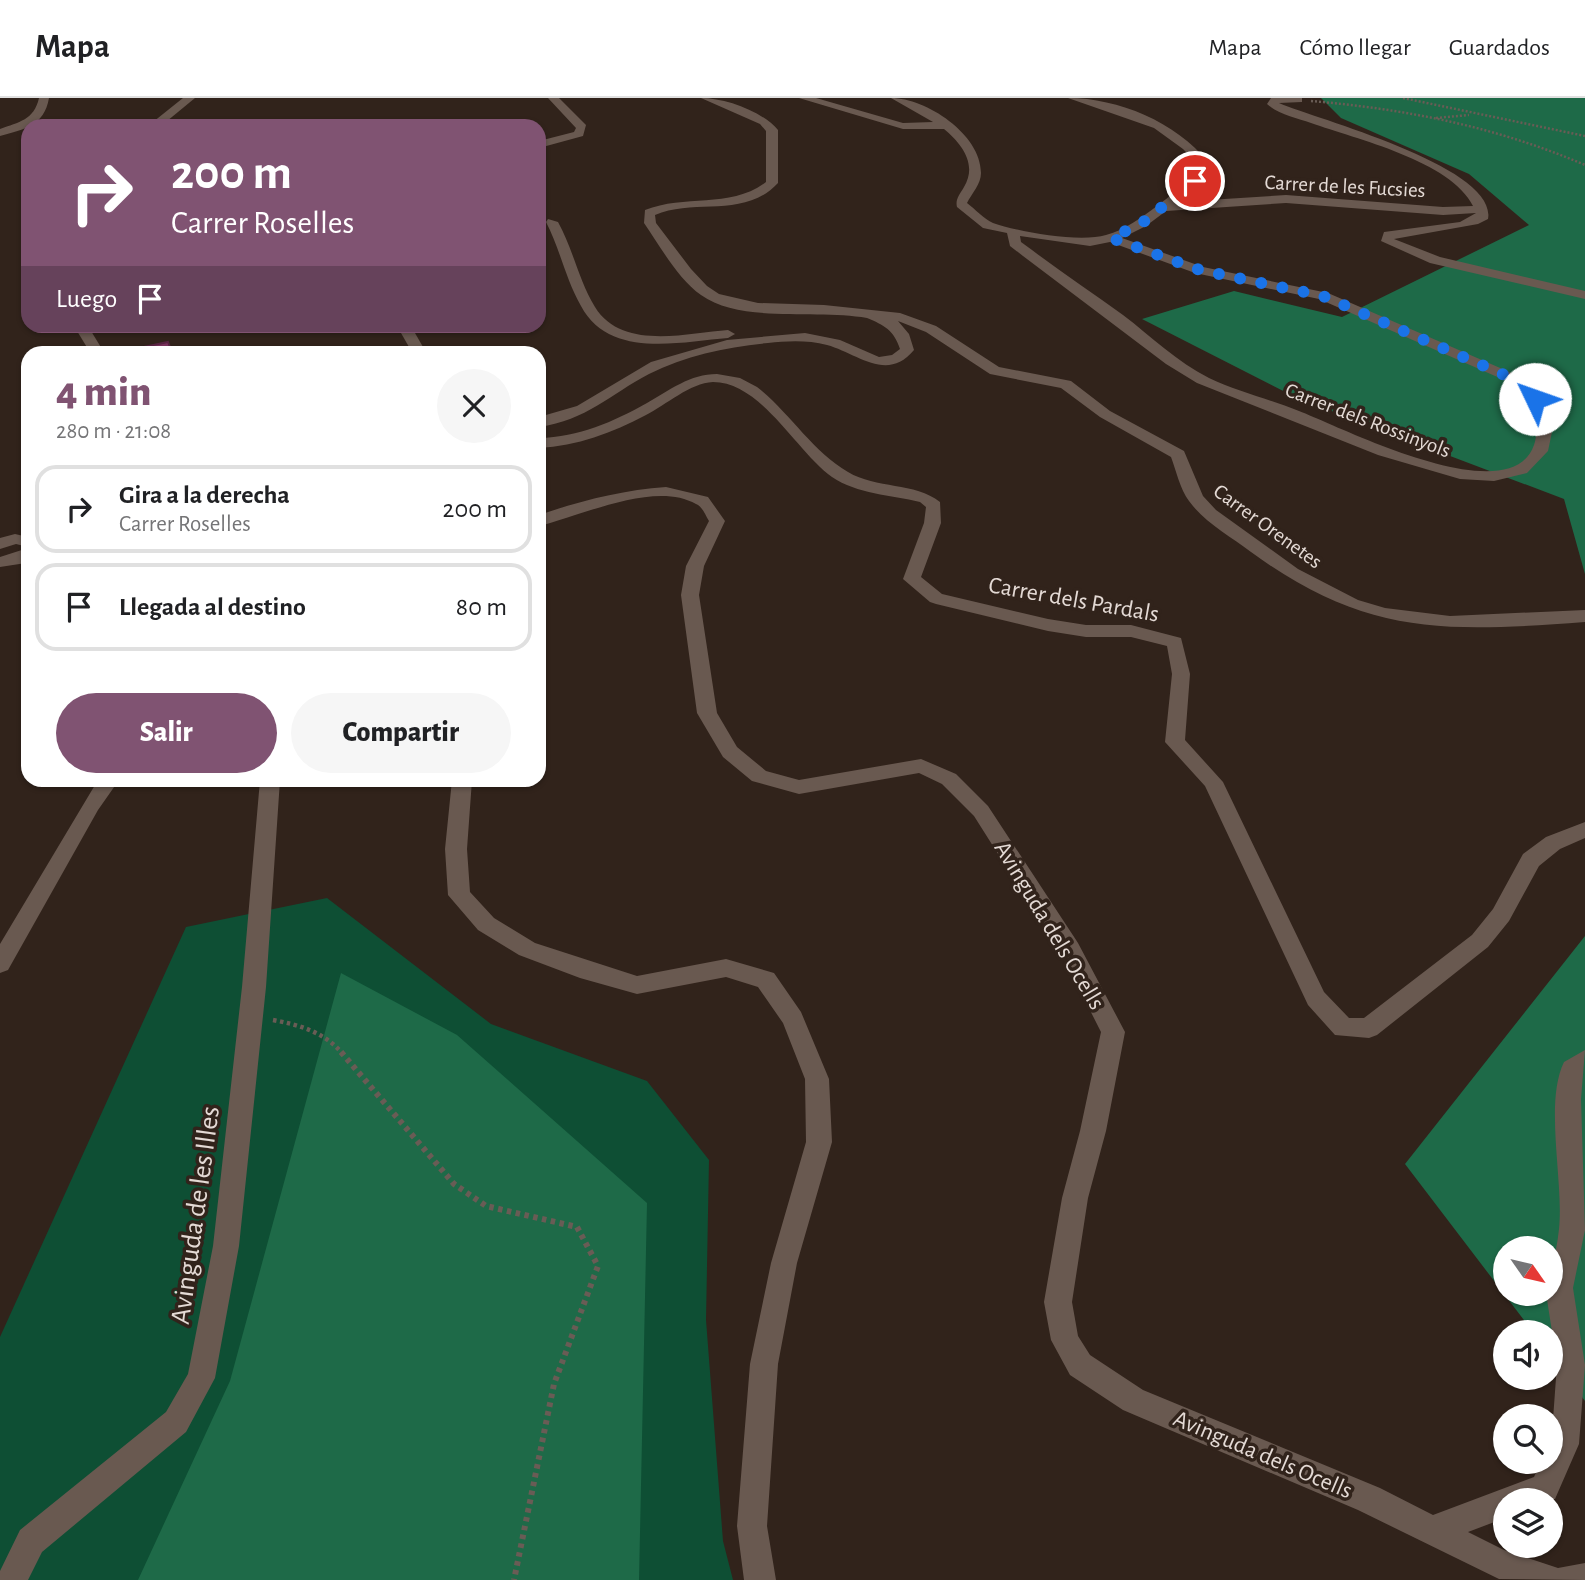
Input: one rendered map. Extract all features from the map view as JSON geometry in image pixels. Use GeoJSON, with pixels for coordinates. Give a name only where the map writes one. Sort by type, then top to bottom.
{"type":"FeatureCollection","features":[{"type":"Feature","properties":{"kind":"street"},"geometry":{"type":"LineString","coordinates":[[34,119],[41,113],[44,98]]}},
{"type":"Feature","properties":{"kind":"street"},"geometry":{"type":"LineString","coordinates":[[164,119],[190,98]]}},
{"type":"Feature","properties":{"kind":"street"},"geometry":{"type":"LineString","coordinates":[[546,143],[579,134],[582,127],[553,98]]}},
{"type":"Feature","properties":{"kind":"street","name":"Carrer Orenetes"},"geometry":{"type":"LineString","coordinates":[[706,98],[764,122],[772,130],[772,183],[759,196],[739,201],[663,205],[649,213],[650,223],[706,293],[764,308],[863,312],[900,317],[930,329],[995,371],[1066,384],[1105,414],[1178,454],[1195,499],[1210,514],[1321,590],[1359,606],[1402,617],[1461,621],[1585,616]]}},
{"type":"Feature","properties":{"kind":"street"},"geometry":{"type":"LineString","coordinates":[[804,98],[903,126],[945,125]]}},
{"type":"Feature","properties":{"kind":"street"},"geometry":{"type":"LineString","coordinates":[[896,98],[945,125],[964,142],[974,164],[973,183],[961,205],[987,225],[1013,232],[1090,242],[1111,238],[1142,223],[1195,181],[1202,162],[1194,152],[1151,120],[1073,98]]}},
{"type":"Feature","properties":{"kind":"street"},"geometry":{"type":"LineString","coordinates":[[1298,100],[1277,98],[1272,104],[1431,164],[1472,193],[1483,209],[1484,216],[1473,222],[1409,229],[1388,235],[1387,241],[1420,257],[1556,286],[1585,295]]}},
{"type":"Feature","properties":{"kind":"street"},"geometry":{"type":"LineString","coordinates":[[0,133],[21,125]]}},
{"type":"Feature","properties":{"kind":"street","name":"Carrer de les Fucsies"},"geometry":{"type":"LineString","coordinates":[[1164,206],[1286,200],[1443,211],[1483,209]]}},
{"type":"Feature","properties":{"kind":"street"},"geometry":{"type":"LineString","coordinates":[[552,222],[589,310],[603,328],[630,340],[744,333],[765,338]]}},
{"type":"Feature","properties":{"kind":"street","name":"Carrer dels Rossinyols"},"geometry":{"type":"LineString","coordinates":[[1013,232],[1015,243],[1059,278],[1189,373],[1219,388],[1293,414],[1419,465],[1454,474],[1495,475],[1521,470],[1538,455],[1543,443],[1544,425],[1535,399],[1523,383],[1323,296],[1200,270],[1111,238]]}},
{"type":"Feature","properties":{"kind":"street"},"geometry":{"type":"LineString","coordinates":[[546,420],[583,410],[606,398],[641,372],[670,359],[765,338],[791,335],[837,343],[863,358],[882,361],[901,357],[907,350],[907,340],[900,331],[863,312]]}},
{"type":"Feature","properties":{"kind":"street","name":"Carrer dels Pardals"},"geometry":{"type":"LineString","coordinates":[[546,442],[567,440],[617,424],[691,383],[714,377],[740,381],[754,389],[810,452],[837,473],[856,484],[925,498],[934,505],[936,517],[914,562],[912,579],[936,598],[1048,625],[1086,631],[1131,631],[1175,642],[1181,674],[1175,742],[1213,782],[1316,998],[1343,1028],[1369,1028],[1480,941],[1501,915],[1531,860],[1553,843],[1585,830]]}},
{"type":"Feature","properties":{"kind":"street","name":"Avinguda dels Ocells"},"geometry":{"type":"LineString","coordinates":[[546,518],[569,510],[653,492],[685,493],[704,501],[717,521],[695,566],[690,595],[707,713],[730,752],[760,776],[799,788],[895,768],[921,766],[949,779],[981,811],[1070,949],[1113,1032],[1093,1131],[1070,1220],[1058,1302],[1065,1340],[1080,1365],[1133,1400],[1434,1529]]}},
{"type":"Feature","properties":{"kind":"street"},"geometry":{"type":"LineString","coordinates":[[0,543],[15,539],[21,547]]}},
{"type":"Feature","properties":{"kind":"street"},"geometry":{"type":"LineString","coordinates":[[0,562],[21,555]]}},
{"type":"Feature","properties":{"kind":"street"},"geometry":{"type":"LineString","coordinates":[[0,964],[91,805],[105,787]]}},
{"type":"Feature","properties":{"kind":"street","name":"Avinguda de les Illes"},"geometry":{"type":"LineString","coordinates":[[12,1580],[31,1541],[176,1422],[201,1378],[226,1246],[251,1017],[269,787]]}},
{"type":"Feature","properties":{"kind":"street"},"geometry":{"type":"LineString","coordinates":[[462,787],[456,849],[459,895],[486,924],[527,949],[580,969],[638,985],[726,968],[766,980],[793,1019],[817,1079],[819,1142],[784,1263],[764,1364],[752,1526],[760,1580]]}},
{"type":"Feature","properties":{"kind":"street"},"geometry":{"type":"LineString","coordinates":[[1544,1488],[1564,1444],[1571,1364],[1559,1289],[1572,1229],[1569,1099],[1573,1069],[1585,1060]]}},
{"type":"Feature","properties":{"kind":"street"},"geometry":{"type":"LineString","coordinates":[[1434,1529],[1493,1507]]}},
{"type":"Feature","properties":{"kind":"street"},"geometry":{"type":"LineString","coordinates":[[1434,1529],[1499,1564],[1549,1580]]}},
{"type":"Feature","properties":{"kind":"street"},"geometry":{"type":"LineString","coordinates":[[1568,1580],[1585,1579]]}},
{"type":"Feature","properties":{"kind":"path"},"geometry":{"type":"LineString","coordinates":[[1404,98],[1585,136]]}},
{"type":"Feature","properties":{"kind":"path"},"geometry":{"type":"LineString","coordinates":[[1298,100],[1369,105],[1433,118],[1534,145],[1585,165]]}},
{"type":"Feature","properties":{"kind":"path"},"geometry":{"type":"LineString","coordinates":[[1433,118],[1476,114]]}},
{"type":"Feature","properties":{"kind":"path"},"geometry":{"type":"LineString","coordinates":[[251,1017],[303,1026],[332,1041],[454,1184],[486,1206],[540,1216],[577,1227],[598,1266],[554,1384],[514,1580]]}},
{"type":"Feature","properties":{"kind":"green space"},"geometry":{"type":"Polygon","coordinates":[[[1321,98],[1585,98],[1585,574],[1564,499],[1297,398],[1142,319],[1234,291],[1342,317],[1529,225],[1469,174],[1341,118],[1321,98]]]}},
{"type":"Feature","properties":{"kind":"green space"},"geometry":{"type":"Polygon","coordinates":[[[327,898],[491,1024],[647,1081],[709,1160],[706,1320],[723,1541],[733,1580],[0,1580],[0,1337],[186,927],[327,898]]]}},
{"type":"Feature","properties":{"kind":"green space"},"geometry":{"type":"Polygon","coordinates":[[[1585,936],[1585,1401],[1563,1372],[1563,1320],[1524,1320],[1513,1306],[1563,1306],[1563,1236],[1493,1236],[1493,1280],[1405,1164],[1585,936]]]}},
{"type":"Feature","properties":{"kind":"green space"},"geometry":{"type":"Polygon","coordinates":[[[341,973],[457,1035],[647,1203],[639,1580],[138,1580],[230,1381],[341,973]]]}},
{"type":"Feature","properties":{"kind":"building"},"geometry":{"type":"Polygon","coordinates":[[[168,342],[170,346],[149,346],[168,342]]]}},
{"type":"Feature","properties":{"kind":"route"},"geometry":{"type":"LineString","coordinates":[[1195,181],[1142,223],[1111,238],[1200,270],[1323,296],[1358,309],[1523,383],[1535,399]]}}]}
